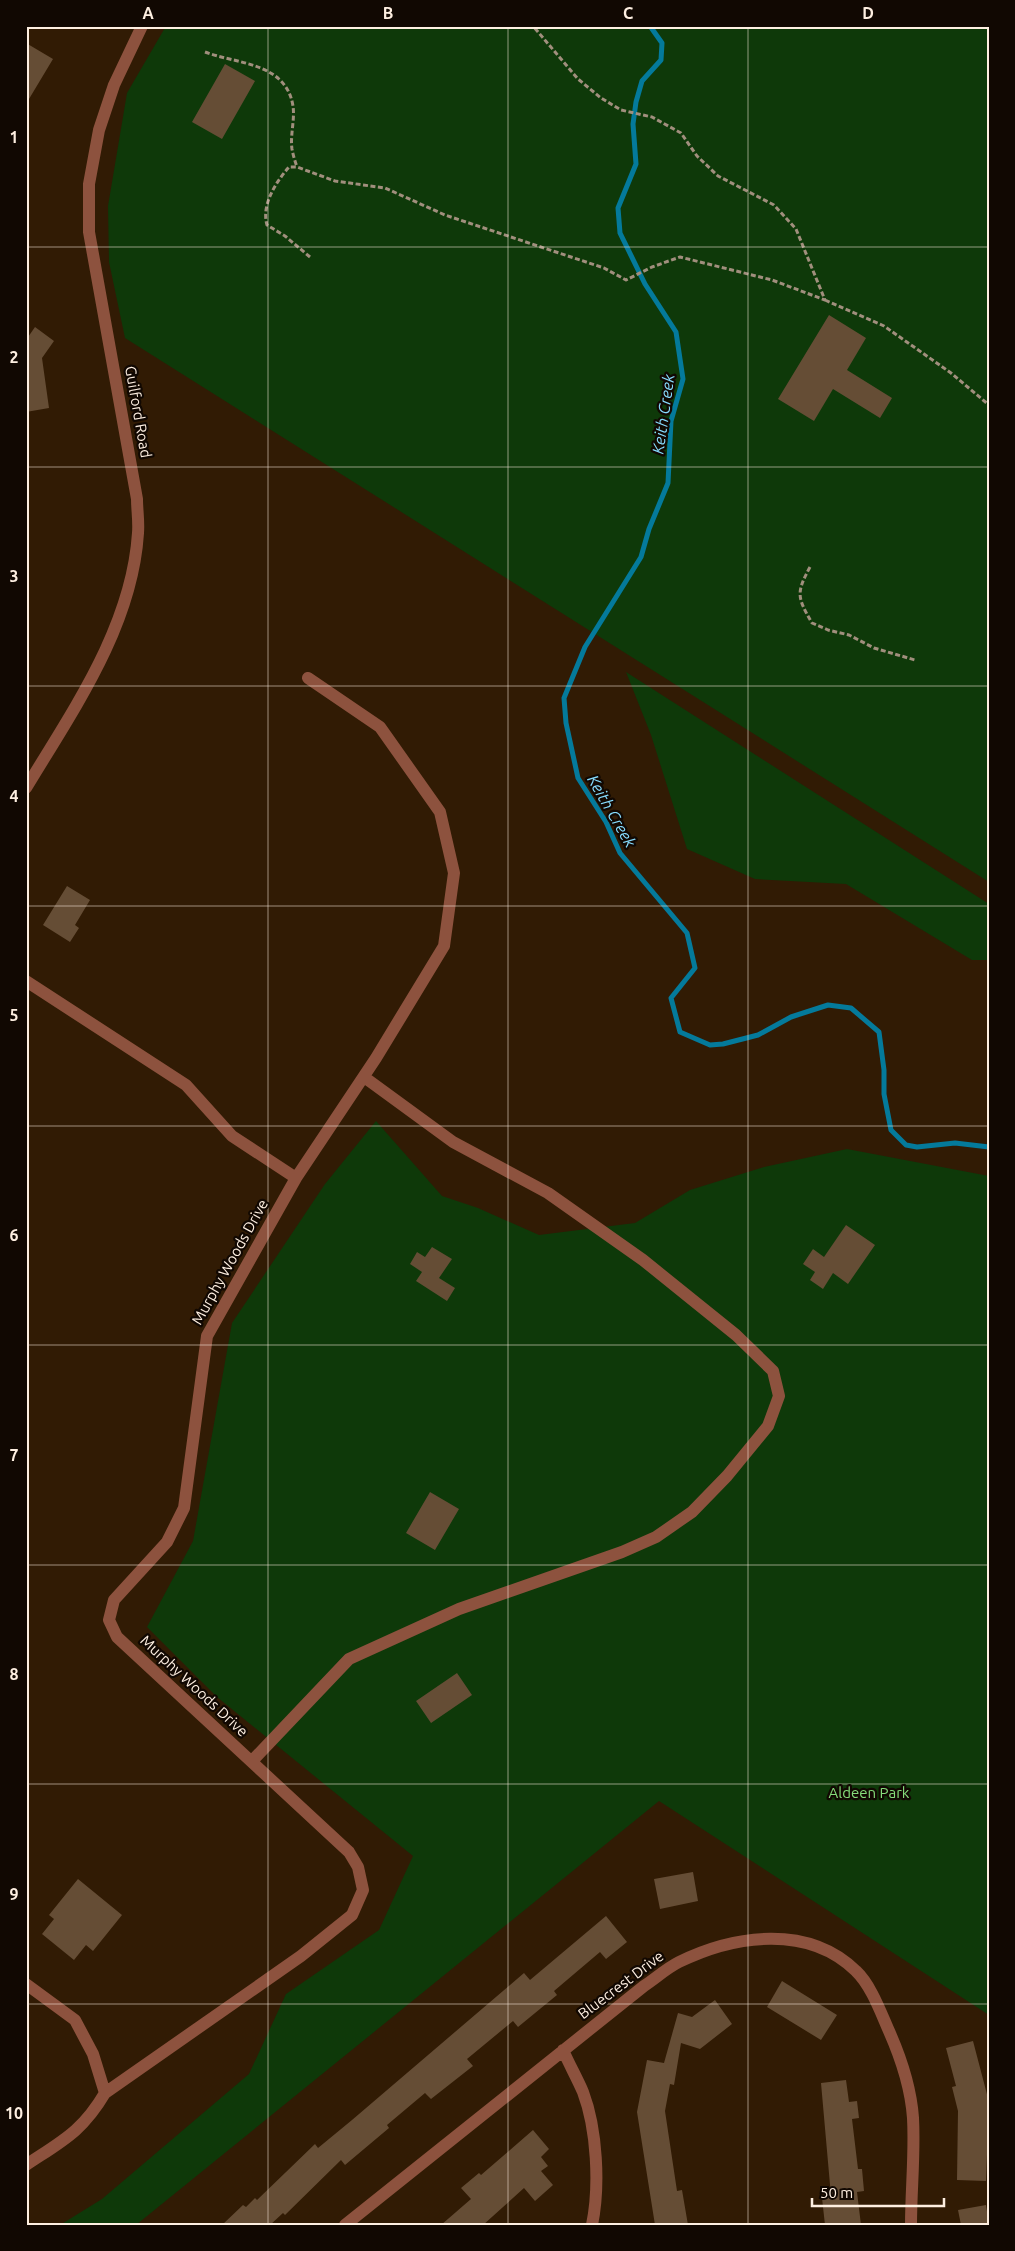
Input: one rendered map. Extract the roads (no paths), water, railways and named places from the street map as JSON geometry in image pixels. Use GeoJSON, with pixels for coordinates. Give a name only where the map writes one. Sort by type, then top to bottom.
{"type":"FeatureCollection","features":[{"type":"Feature","properties":{"kind":"street","name":"Guilford Road"},"geometry":{"type":"LineString","coordinates":[[26,788],[90,680],[117,622],[132,572],[138,533],[137,499],[89,232],[89,184],[99,130],[113,88],[142,26]]}},
{"type":"Feature","properties":{"kind":"street","name":"Murphy Woods Drive"},"geometry":{"type":"LineString","coordinates":[[105,2093],[301,1956],[352,1915],[363,1890],[358,1867],[349,1852],[117,1637],[109,1620],[114,1600],[167,1542],[184,1508],[207,1336],[296,1178],[364,1077],[444,946],[454,873],[440,812],[380,727],[308,678]]}},
{"type":"Feature","properties":{"kind":"street"},"geometry":{"type":"LineString","coordinates":[[26,981],[186,1086],[232,1136],[296,1178]]}},
{"type":"Feature","properties":{"kind":"street"},"geometry":{"type":"LineString","coordinates":[[252,1761],[349,1659],[459,1609],[622,1552],[656,1537],[692,1512],[726,1476],[768,1426],[779,1396],[773,1371],[736,1336],[643,1260],[548,1193],[453,1142],[364,1077]]}},
{"type":"Feature","properties":{"kind":"street","name":"Bluecrest Drive"},"geometry":{"type":"LineString","coordinates":[[345,2225],[563,2050],[671,1967],[714,1947],[744,1940],[777,1938],[807,1943],[832,1953],[857,1972],[879,2006],[897,2048],[906,2078],[913,2118],[911,2225]]}},
{"type":"Feature","properties":{"kind":"street"},"geometry":{"type":"LineString","coordinates":[[26,1984],[75,2020],[93,2054],[105,2093],[92,2114],[76,2132],[26,2165]]}},
{"type":"Feature","properties":{"kind":"street"},"geometry":{"type":"LineString","coordinates":[[563,2050],[583,2092],[592,2131],[596,2171],[592,2225]]}},
{"type":"Feature","properties":{"kind":"waterway","name":"Keith Creek"},"geometry":{"type":"LineString","coordinates":[[650,26],[662,43],[661,60],[642,81],[636,102],[633,124],[636,164],[618,208],[620,233],[645,284],[676,332],[683,379],[671,421],[668,483],[649,529],[641,557],[585,647],[564,698],[566,723],[578,778],[606,822],[620,853],[687,933],[695,968],[671,998],[680,1032],[710,1045],[723,1044],[758,1035],[791,1017],[828,1005],[851,1008],[879,1032],[884,1070],[884,1094],[891,1130],[906,1145],[917,1147],[955,1143],[989,1147]]}},
{"type":"Feature","properties":{"kind":"park label","name":"Aldeen Park"},"geometry":{"type":"Point","coordinates":[869,1793]}}]}
